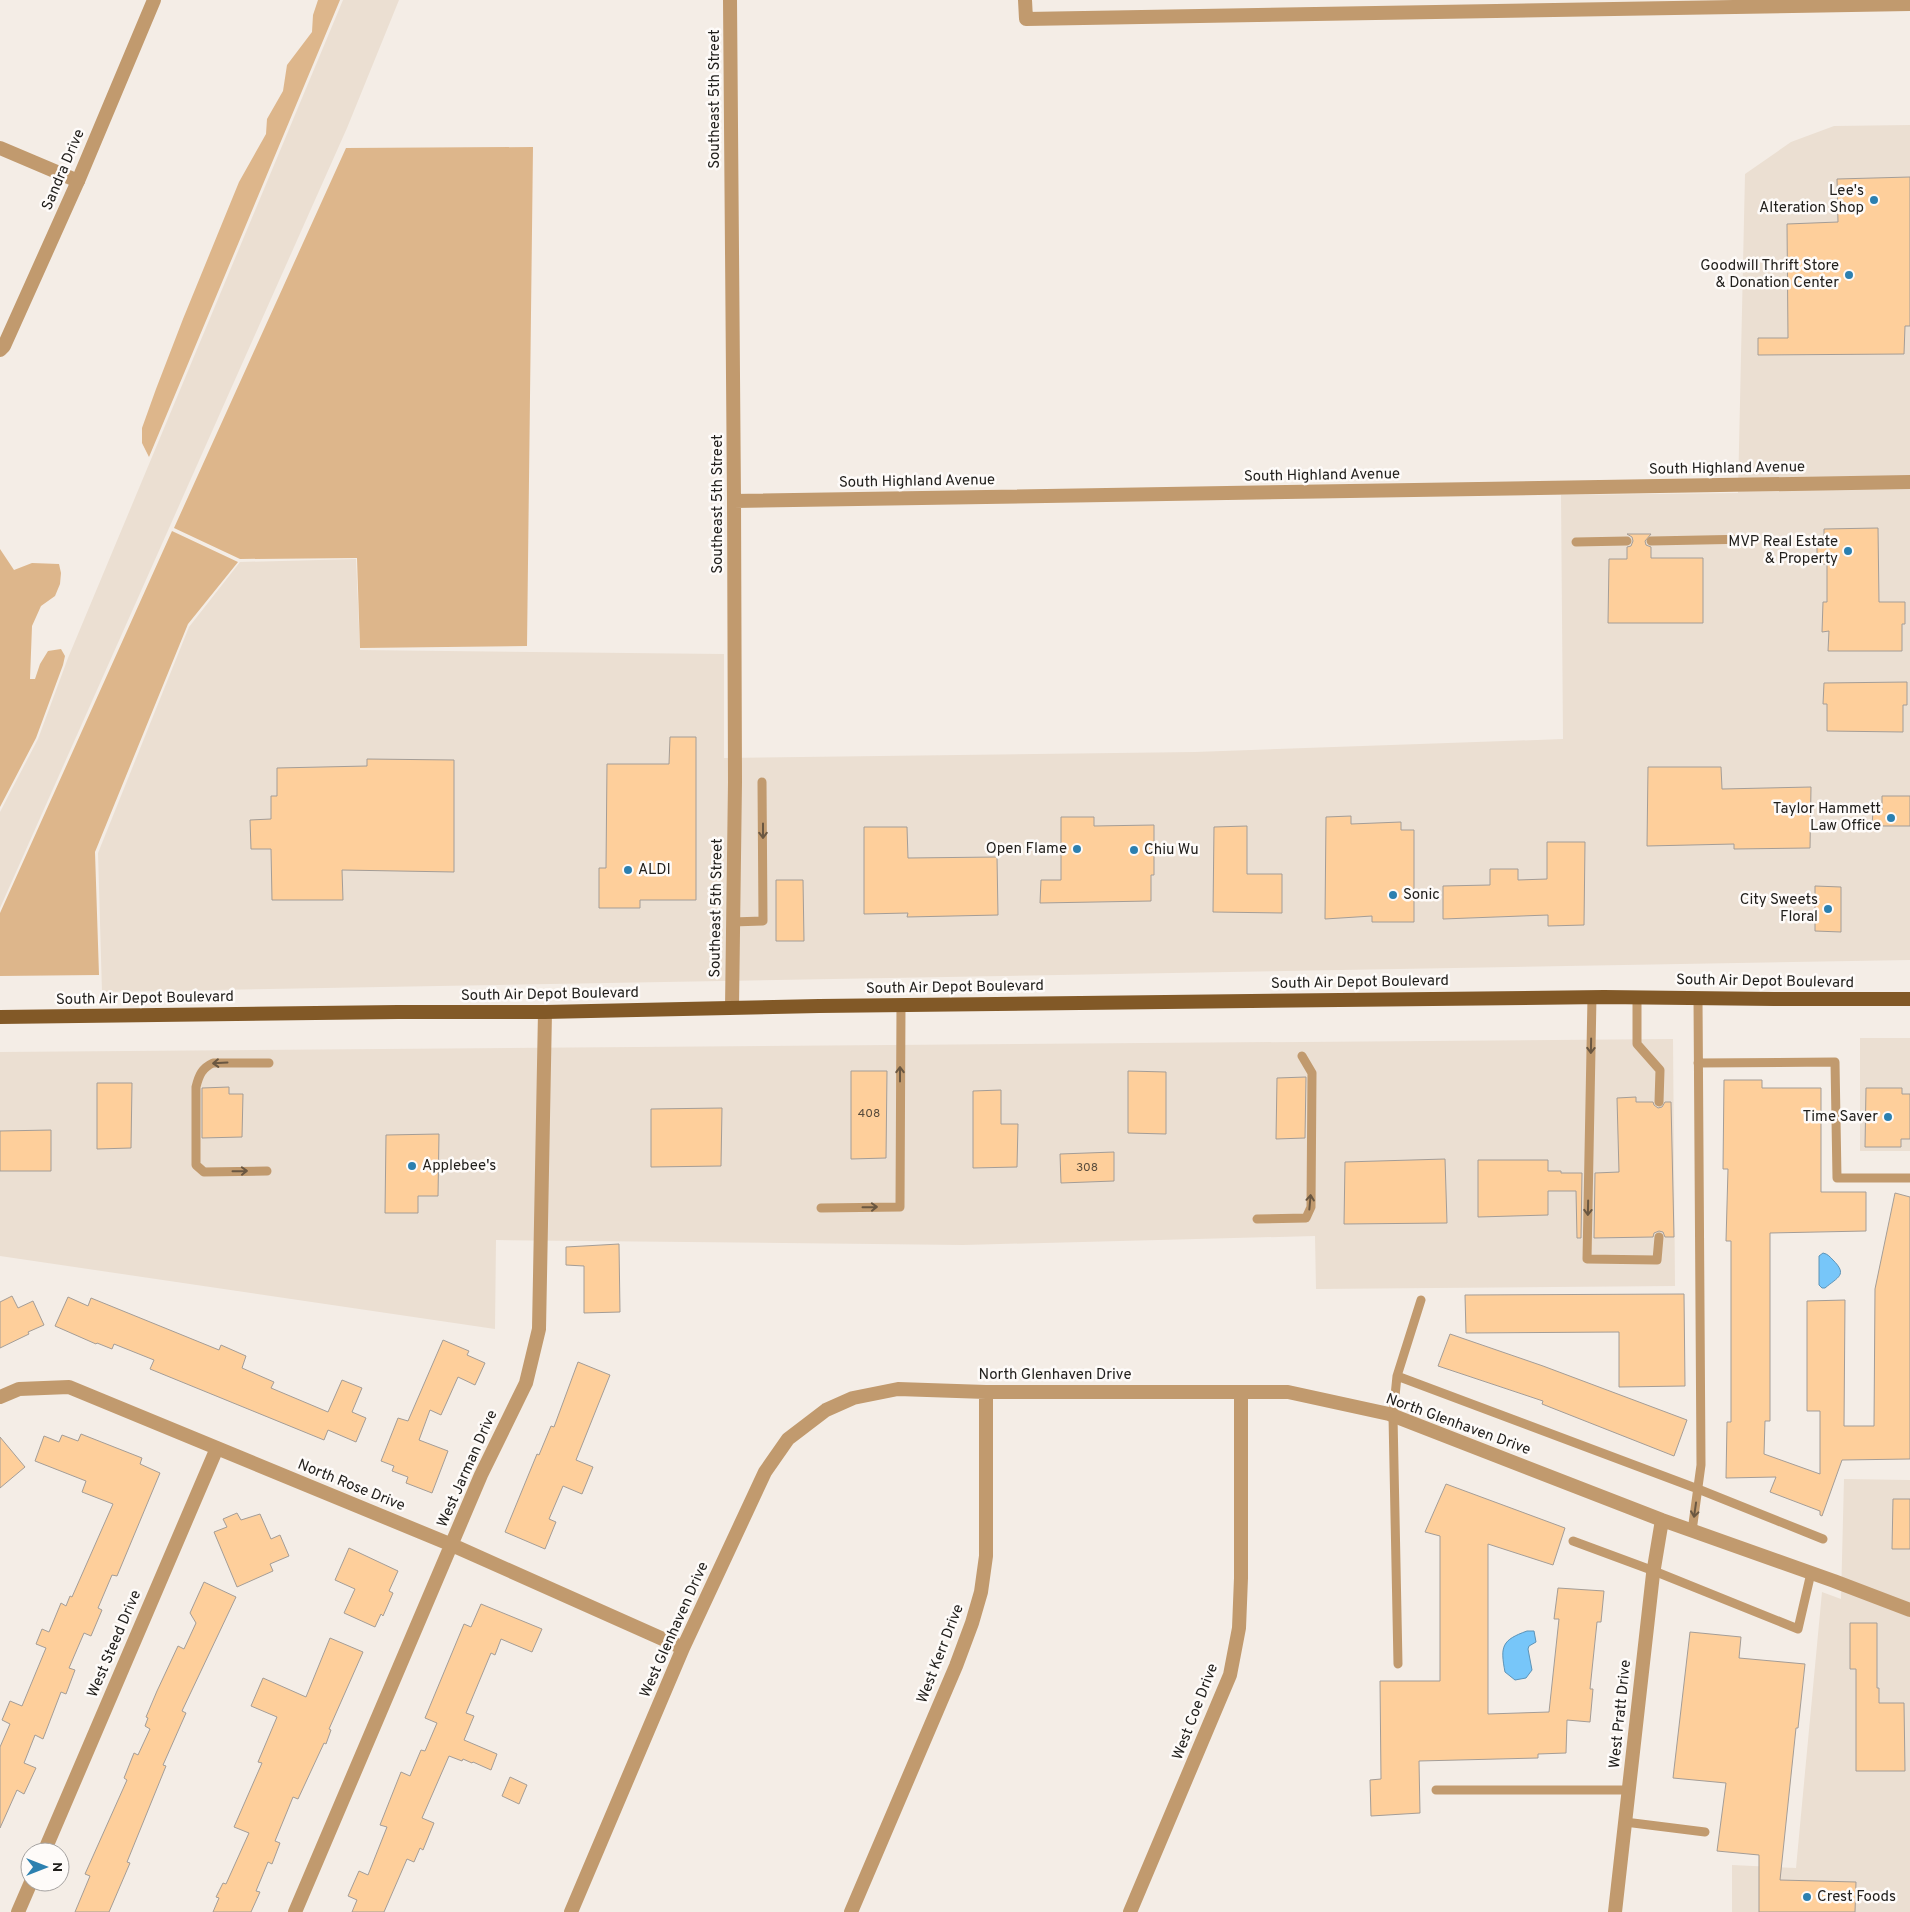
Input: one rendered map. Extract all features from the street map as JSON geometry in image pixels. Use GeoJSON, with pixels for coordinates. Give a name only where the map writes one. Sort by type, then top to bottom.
{"type":"FeatureCollection","features":[{"type":"Feature","properties":{"kind":"main road","name":"South Air Depot Boulevard"},"geometry":{"type":"LineString","coordinates":[[0,1017],[545,1012],[732,1007],[1637,996],[1774,1000],[1910,999]]}},
{"type":"Feature","properties":{"kind":"street","name":"Sandra Drive"},"geometry":{"type":"LineString","coordinates":[[0,350],[4,346],[78,181],[154,0]]}},
{"type":"Feature","properties":{"kind":"street","name":"Southeast 5th Street"},"geometry":{"type":"LineString","coordinates":[[730,0],[735,782],[732,1007]]}},
{"type":"Feature","properties":{"kind":"street"},"geometry":{"type":"LineString","coordinates":[[1026,0],[1026,19],[1579,5],[1910,4]]}},
{"type":"Feature","properties":{"kind":"street"},"geometry":{"type":"LineString","coordinates":[[0,148],[78,181]]}},
{"type":"Feature","properties":{"kind":"street","name":"South Highland Avenue"},"geometry":{"type":"LineString","coordinates":[[734,501],[1910,482]]}},
{"type":"Feature","properties":{"kind":"street","name":"West Jarman Drive"},"geometry":{"type":"LineString","coordinates":[[295,1912],[481,1475],[526,1383],[539,1329],[545,1012]]}},
{"type":"Feature","properties":{"kind":"street","name":"North Rose Drive"},"geometry":{"type":"LineString","coordinates":[[0,1397],[20,1389],[69,1387],[452,1545],[683,1648]]}},
{"type":"Feature","properties":{"kind":"street","name":"North Glenhaven Drive"},"geometry":{"type":"LineString","coordinates":[[853,1398],[898,1389],[986,1392],[1288,1392],[1393,1416],[1662,1520],[1811,1572],[1910,1610]]}},
{"type":"Feature","properties":{"kind":"street","name":"West Kerr Drive"},"geometry":{"type":"LineString","coordinates":[[851,1912],[956,1666],[981,1592],[986,1556],[986,1392]]}},
{"type":"Feature","properties":{"kind":"street","name":"West Coe Drive"},"geometry":{"type":"LineString","coordinates":[[1130,1912],[1230,1675],[1239,1628],[1241,1578],[1241,1392]]}},
{"type":"Feature","properties":{"kind":"street","name":"West Glenhaven Drive"},"geometry":{"type":"LineString","coordinates":[[571,1912],[683,1648],[765,1472],[788,1439],[826,1410],[853,1398]]}},
{"type":"Feature","properties":{"kind":"street","name":"West Steed Drive"},"geometry":{"type":"LineString","coordinates":[[48,1842],[217,1448]]}},
{"type":"Feature","properties":{"kind":"street","name":"West Pratt Drive"},"geometry":{"type":"LineString","coordinates":[[1615,1912],[1654,1571],[1662,1520]]}},
{"type":"Feature","properties":{"kind":"street"},"geometry":{"type":"LineString","coordinates":[[18,1912],[27,1892]]}},
{"type":"Feature","properties":{"kind":"lane"},"geometry":{"type":"LineString","coordinates":[[1651,541],[1752,540]]}},
{"type":"Feature","properties":{"kind":"lane"},"geometry":{"type":"LineString","coordinates":[[1576,542],[1627,541]]}},
{"type":"Feature","properties":{"kind":"lane"},"geometry":{"type":"LineString","coordinates":[[732,922],[763,921],[762,782]]}},
{"type":"Feature","properties":{"kind":"lane"},"geometry":{"type":"LineString","coordinates":[[1637,996],[1637,1044],[1660,1070],[1659,1102]]}},
{"type":"Feature","properties":{"kind":"lane"},"geometry":{"type":"LineString","coordinates":[[1592,997],[1587,1259],[1658,1260],[1659,1237]]}},
{"type":"Feature","properties":{"kind":"lane"},"geometry":{"type":"LineString","coordinates":[[1692,1531],[1701,1465],[1698,998]]}},
{"type":"Feature","properties":{"kind":"lane"},"geometry":{"type":"LineString","coordinates":[[822,1208],[900,1207],[901,1005]]}},
{"type":"Feature","properties":{"kind":"lane"},"geometry":{"type":"LineString","coordinates":[[1257,1219],[1306,1218],[1311,1207],[1312,1073],[1302,1056]]}},
{"type":"Feature","properties":{"kind":"lane"},"geometry":{"type":"LineString","coordinates":[[1698,1063],[1835,1062],[1837,1178],[1910,1178]]}},
{"type":"Feature","properties":{"kind":"lane"},"geometry":{"type":"LineString","coordinates":[[267,1171],[204,1172],[196,1165],[196,1086],[198,1076],[205,1067],[213,1063],[268,1063]]}},
{"type":"Feature","properties":{"kind":"lane"},"geometry":{"type":"LineString","coordinates":[[1398,1664],[1393,1416],[1397,1376],[1421,1300]]}},
{"type":"Feature","properties":{"kind":"lane"},"geometry":{"type":"LineString","coordinates":[[1397,1376],[1698,1489],[1823,1539]]}},
{"type":"Feature","properties":{"kind":"lane"},"geometry":{"type":"LineString","coordinates":[[1573,1541],[1654,1571],[1798,1629],[1811,1572]]}},
{"type":"Feature","properties":{"kind":"lane"},"geometry":{"type":"LineString","coordinates":[[1436,1790],[1629,1790]]}},
{"type":"Feature","properties":{"kind":"lane"},"geometry":{"type":"LineString","coordinates":[[1625,1822],[1705,1832]]}},
{"type":"Feature","properties":{"kind":"shaded area"},"geometry":{"type":"Polygon","coordinates":[[[318,0],[340,0],[149,457],[142,443],[142,428],[156,389],[239,182],[266,134],[267,119],[283,91],[287,65],[312,32],[313,15],[318,0]]]}},
{"type":"Feature","properties":{"kind":"shaded area"},"geometry":{"type":"Polygon","coordinates":[[[343,0],[399,0],[347,128],[0,908],[0,812],[38,739],[68,658],[343,0]]]}},
{"type":"Feature","properties":{"kind":"shaded area"},"geometry":{"type":"Polygon","coordinates":[[[1910,125],[1910,960],[102,992],[98,853],[189,627],[240,562],[356,559],[360,650],[724,654],[724,758],[1195,752],[1563,739],[1561,495],[1738,493],[1745,174],[1791,142],[1834,126],[1910,125]]]}},
{"type":"Feature","properties":{"kind":"shaded area"},"geometry":{"type":"Polygon","coordinates":[[[533,147],[527,646],[360,648],[357,558],[240,559],[174,528],[346,148],[533,147]]]}},
{"type":"Feature","properties":{"kind":"shaded area"},"geometry":{"type":"Polygon","coordinates":[[[172,531],[238,562],[188,624],[95,852],[99,975],[0,976],[0,913],[172,531]]]}},
{"type":"Feature","properties":{"kind":"shaded area"},"geometry":{"type":"Polygon","coordinates":[[[0,549],[14,570],[32,563],[59,564],[61,573],[60,584],[55,596],[41,606],[32,626],[30,679],[35,679],[40,664],[48,651],[61,649],[65,656],[36,738],[0,807],[0,549]]]}},
{"type":"Feature","properties":{"kind":"shaded area"},"geometry":{"type":"Polygon","coordinates":[[[1860,1038],[1910,1038],[1910,1151],[1860,1151],[1860,1038]]]}},
{"type":"Feature","properties":{"kind":"shaded area"},"geometry":{"type":"Polygon","coordinates":[[[1673,1039],[1675,1286],[1316,1289],[1315,1236],[963,1245],[496,1240],[495,1329],[0,1256],[0,1052],[1673,1039]]]}},
{"type":"Feature","properties":{"kind":"shaded area"},"geometry":{"type":"Polygon","coordinates":[[[1844,1479],[1910,1480],[1910,1912],[1732,1912],[1732,1865],[1796,1868],[1822,1592],[1841,1599],[1844,1479]]]}},
{"type":"Feature","properties":{"kind":"water"},"geometry":{"type":"Polygon","coordinates":[[[1823,1253],[1828,1255],[1840,1269],[1840,1276],[1825,1288],[1819,1285],[1819,1256],[1823,1253]]]}},
{"type":"Feature","properties":{"kind":"water"},"geometry":{"type":"Polygon","coordinates":[[[1527,1631],[1534,1631],[1536,1642],[1529,1646],[1528,1649],[1532,1670],[1526,1678],[1515,1680],[1505,1672],[1503,1650],[1508,1641],[1527,1631]]]}},
{"type":"Feature","properties":{"kind":"building","name":"Goodwill Thrift Store & Donation Center"},"geometry":{"type":"Polygon","coordinates":[[[1910,177],[1910,326],[1905,326],[1904,354],[1758,355],[1758,338],[1788,338],[1787,224],[1838,222],[1837,179],[1910,177]]]}},
{"type":"Feature","properties":{"kind":"building"},"geometry":{"type":"Polygon","coordinates":[[[1878,528],[1879,602],[1905,602],[1905,624],[1902,624],[1902,651],[1828,651],[1829,631],[1822,632],[1823,602],[1827,602],[1827,564],[1817,564],[1817,538],[1824,538],[1824,529],[1878,528]]]}},
{"type":"Feature","properties":{"kind":"building"},"geometry":{"type":"Polygon","coordinates":[[[1627,534],[1651,534],[1645,541],[1646,545],[1651,547],[1651,558],[1703,558],[1703,623],[1608,623],[1609,559],[1627,559],[1627,547],[1631,546],[1633,541],[1632,537],[1627,534]]]}},
{"type":"Feature","properties":{"kind":"building"},"geometry":{"type":"Polygon","coordinates":[[[1907,682],[1907,705],[1903,705],[1903,732],[1827,731],[1827,704],[1823,704],[1824,683],[1907,682]]]}},
{"type":"Feature","properties":{"kind":"building"},"geometry":{"type":"Polygon","coordinates":[[[670,737],[696,737],[696,900],[640,900],[640,908],[599,908],[599,868],[606,868],[607,764],[669,764],[670,737]]]}},
{"type":"Feature","properties":{"kind":"building"},"geometry":{"type":"Polygon","coordinates":[[[367,759],[454,760],[454,872],[342,870],[343,900],[272,900],[271,849],[251,849],[250,820],[271,819],[271,796],[277,796],[277,768],[367,766],[367,759]]]}},
{"type":"Feature","properties":{"kind":"building"},"geometry":{"type":"Polygon","coordinates":[[[1648,767],[1721,767],[1722,789],[1811,787],[1810,848],[1734,849],[1734,844],[1647,846],[1648,767]]]}},
{"type":"Feature","properties":{"kind":"building","name":"Taylor Hammett Law Office"},"geometry":{"type":"Polygon","coordinates":[[[1882,796],[1910,796],[1910,826],[1872,826],[1873,811],[1882,811],[1882,796]]]}},
{"type":"Feature","properties":{"kind":"building"},"geometry":{"type":"Polygon","coordinates":[[[1351,816],[1351,824],[1401,822],[1401,830],[1414,830],[1414,922],[1372,922],[1372,916],[1325,919],[1326,817],[1351,816]]]}},
{"type":"Feature","properties":{"kind":"building"},"geometry":{"type":"Polygon","coordinates":[[[1061,817],[1094,817],[1094,826],[1154,825],[1154,875],[1151,875],[1151,901],[1040,903],[1041,880],[1061,880],[1061,817]]]}},
{"type":"Feature","properties":{"kind":"building"},"geometry":{"type":"Polygon","coordinates":[[[1247,826],[1247,874],[1282,874],[1282,913],[1213,912],[1214,827],[1247,826]]]}},
{"type":"Feature","properties":{"kind":"building"},"geometry":{"type":"Polygon","coordinates":[[[864,827],[907,827],[908,858],[997,857],[998,915],[907,917],[908,913],[864,914],[864,827]]]}},
{"type":"Feature","properties":{"kind":"building"},"geometry":{"type":"Polygon","coordinates":[[[1547,842],[1585,842],[1584,925],[1548,926],[1548,915],[1443,919],[1443,886],[1490,885],[1490,869],[1518,869],[1518,880],[1547,879],[1547,842]]]}},
{"type":"Feature","properties":{"kind":"building"},"geometry":{"type":"Polygon","coordinates":[[[776,880],[803,880],[804,941],[776,941],[776,880]]]}},
{"type":"Feature","properties":{"kind":"building","name":"City Sweets Floral"},"geometry":{"type":"Polygon","coordinates":[[[1815,886],[1841,887],[1841,932],[1815,931],[1815,886]]]}},
{"type":"Feature","properties":{"kind":"building"},"geometry":{"type":"Polygon","coordinates":[[[851,1071],[887,1071],[886,1158],[851,1159],[851,1071]]]}},
{"type":"Feature","properties":{"kind":"building"},"geometry":{"type":"Polygon","coordinates":[[[1128,1071],[1166,1072],[1166,1134],[1128,1133],[1128,1071]]]}},
{"type":"Feature","properties":{"kind":"building"},"geometry":{"type":"Polygon","coordinates":[[[1306,1077],[1305,1138],[1276,1139],[1277,1078],[1306,1077]]]}},
{"type":"Feature","properties":{"kind":"building"},"geometry":{"type":"Polygon","coordinates":[[[1724,1080],[1762,1080],[1762,1088],[1821,1088],[1821,1192],[1866,1192],[1866,1231],[1770,1233],[1770,1421],[1765,1421],[1764,1454],[1820,1474],[1820,1411],[1807,1411],[1807,1301],[1845,1300],[1844,1426],[1874,1426],[1875,1289],[1895,1193],[1910,1197],[1910,1459],[1842,1460],[1822,1516],[1820,1511],[1770,1492],[1776,1477],[1726,1478],[1727,1422],[1731,1422],[1731,1241],[1726,1241],[1728,1169],[1723,1169],[1724,1080]]]}},
{"type":"Feature","properties":{"kind":"building"},"geometry":{"type":"Polygon","coordinates":[[[97,1083],[132,1083],[131,1148],[97,1149],[97,1083]]]}},
{"type":"Feature","properties":{"kind":"building"},"geometry":{"type":"Polygon","coordinates":[[[229,1087],[229,1094],[243,1094],[242,1137],[202,1138],[202,1088],[229,1087]]]}},
{"type":"Feature","properties":{"kind":"building","name":"Time Saver"},"geometry":{"type":"Polygon","coordinates":[[[1866,1088],[1902,1088],[1902,1094],[1910,1094],[1910,1139],[1901,1139],[1901,1147],[1865,1147],[1866,1088]]]}},
{"type":"Feature","properties":{"kind":"building"},"geometry":{"type":"Polygon","coordinates":[[[1001,1090],[1001,1124],[1018,1124],[1017,1167],[973,1168],[973,1091],[1001,1090]]]}},
{"type":"Feature","properties":{"kind":"building"},"geometry":{"type":"Polygon","coordinates":[[[1636,1097],[1636,1102],[1653,1102],[1658,1108],[1662,1107],[1665,1102],[1671,1102],[1674,1237],[1665,1237],[1663,1232],[1659,1231],[1654,1233],[1653,1237],[1594,1238],[1595,1173],[1619,1172],[1617,1098],[1636,1097]]]}},
{"type":"Feature","properties":{"kind":"building"},"geometry":{"type":"Polygon","coordinates":[[[722,1108],[721,1166],[651,1167],[651,1109],[722,1108]]]}},
{"type":"Feature","properties":{"kind":"building"},"geometry":{"type":"Polygon","coordinates":[[[51,1130],[51,1171],[0,1171],[0,1131],[51,1130]]]}},
{"type":"Feature","properties":{"kind":"building","name":"Applebee's"},"geometry":{"type":"Polygon","coordinates":[[[439,1134],[438,1196],[418,1196],[418,1213],[385,1213],[386,1135],[439,1134]]]}},
{"type":"Feature","properties":{"kind":"building"},"geometry":{"type":"Polygon","coordinates":[[[1114,1152],[1114,1181],[1061,1183],[1060,1154],[1114,1152]]]}},
{"type":"Feature","properties":{"kind":"building"},"geometry":{"type":"Polygon","coordinates":[[[1445,1159],[1447,1223],[1344,1224],[1345,1162],[1445,1159]]]}},
{"type":"Feature","properties":{"kind":"building"},"geometry":{"type":"Polygon","coordinates":[[[1478,1160],[1548,1160],[1548,1171],[1582,1173],[1581,1238],[1577,1238],[1576,1191],[1548,1191],[1548,1215],[1478,1217],[1478,1160]]]}},
{"type":"Feature","properties":{"kind":"building"},"geometry":{"type":"Polygon","coordinates":[[[619,1244],[620,1312],[584,1313],[584,1266],[566,1265],[566,1247],[619,1244]]]}},
{"type":"Feature","properties":{"kind":"building"},"geometry":{"type":"Polygon","coordinates":[[[1684,1294],[1685,1386],[1619,1387],[1619,1332],[1466,1333],[1465,1295],[1684,1294]]]}},
{"type":"Feature","properties":{"kind":"building"},"geometry":{"type":"Polygon","coordinates":[[[12,1296],[18,1308],[33,1301],[44,1325],[0,1348],[0,1302],[12,1296]]]}},
{"type":"Feature","properties":{"kind":"building"},"geometry":{"type":"Polygon","coordinates":[[[68,1297],[88,1306],[91,1298],[219,1350],[221,1345],[246,1356],[242,1368],[274,1382],[271,1388],[328,1412],[342,1380],[362,1388],[352,1412],[366,1418],[356,1442],[328,1430],[324,1440],[150,1369],[154,1360],[114,1344],[112,1349],[96,1344],[55,1326],[68,1297]]]}},
{"type":"Feature","properties":{"kind":"building"},"geometry":{"type":"Polygon","coordinates":[[[1450,1334],[1543,1366],[1687,1420],[1674,1456],[1542,1404],[1543,1401],[1438,1366],[1450,1334]]]}},
{"type":"Feature","properties":{"kind":"building"},"geometry":{"type":"Polygon","coordinates":[[[443,1340],[469,1351],[467,1355],[485,1363],[475,1385],[458,1377],[441,1415],[430,1410],[419,1440],[448,1451],[432,1493],[406,1483],[408,1477],[392,1471],[394,1466],[381,1461],[398,1418],[408,1421],[443,1340]]]}},
{"type":"Feature","properties":{"kind":"building"},"geometry":{"type":"Polygon","coordinates":[[[578,1362],[610,1375],[576,1460],[593,1467],[582,1494],[563,1486],[549,1519],[556,1522],[545,1549],[505,1532],[537,1454],[539,1455],[551,1426],[554,1427],[578,1362]]]}},
{"type":"Feature","properties":{"kind":"building"},"geometry":{"type":"Polygon","coordinates":[[[81,1434],[142,1458],[140,1464],[160,1473],[117,1576],[112,1575],[98,1608],[102,1610],[91,1636],[84,1633],[69,1668],[75,1670],[66,1694],[61,1692],[43,1739],[35,1735],[24,1763],[36,1768],[24,1794],[17,1790],[0,1828],[0,1747],[10,1724],[2,1720],[10,1701],[22,1706],[46,1648],[36,1644],[42,1629],[49,1632],[61,1603],[66,1606],[70,1596],[72,1597],[113,1504],[82,1492],[86,1481],[35,1461],[44,1436],[59,1442],[62,1435],[78,1441],[81,1434]]]}},
{"type":"Feature","properties":{"kind":"building"},"geometry":{"type":"Polygon","coordinates":[[[0,1437],[25,1467],[0,1488],[0,1437]]]}},
{"type":"Feature","properties":{"kind":"building"},"geometry":{"type":"Polygon","coordinates":[[[1446,1484],[1565,1528],[1553,1565],[1488,1544],[1488,1714],[1549,1712],[1559,1619],[1554,1619],[1558,1588],[1604,1591],[1601,1622],[1597,1622],[1590,1689],[1593,1689],[1590,1722],[1567,1720],[1566,1753],[1538,1754],[1538,1758],[1419,1761],[1420,1813],[1371,1816],[1370,1780],[1381,1779],[1380,1681],[1440,1681],[1440,1536],[1425,1532],[1446,1484]]]}},
{"type":"Feature","properties":{"kind":"building"},"geometry":{"type":"Polygon","coordinates":[[[1893,1499],[1910,1499],[1910,1549],[1892,1549],[1893,1499]]]}},
{"type":"Feature","properties":{"kind":"building"},"geometry":{"type":"Polygon","coordinates":[[[237,1513],[241,1520],[260,1514],[271,1539],[280,1535],[289,1556],[270,1564],[273,1571],[237,1587],[214,1532],[227,1527],[223,1519],[237,1513]]]}},
{"type":"Feature","properties":{"kind":"building"},"geometry":{"type":"Polygon","coordinates":[[[349,1548],[398,1571],[389,1591],[393,1593],[383,1616],[381,1614],[375,1627],[344,1613],[355,1589],[335,1580],[349,1548]]]}},
{"type":"Feature","properties":{"kind":"building"},"geometry":{"type":"Polygon","coordinates":[[[204,1582],[236,1597],[182,1711],[186,1713],[163,1765],[166,1766],[127,1862],[130,1863],[109,1912],[75,1912],[90,1876],[85,1874],[127,1780],[124,1778],[134,1753],[138,1755],[150,1729],[145,1726],[148,1718],[146,1717],[178,1646],[184,1649],[196,1623],[190,1613],[204,1582]]]}},
{"type":"Feature","properties":{"kind":"building"},"geometry":{"type":"Polygon","coordinates":[[[481,1604],[542,1629],[532,1652],[501,1639],[495,1655],[491,1653],[466,1713],[474,1716],[464,1740],[497,1754],[491,1770],[473,1762],[463,1759],[462,1761],[449,1756],[422,1818],[434,1823],[423,1850],[420,1848],[414,1862],[407,1859],[384,1912],[352,1912],[357,1900],[348,1896],[359,1871],[368,1875],[387,1827],[380,1825],[401,1772],[410,1776],[421,1750],[425,1751],[437,1723],[425,1718],[464,1624],[471,1627],[481,1604]]]}},
{"type":"Feature","properties":{"kind":"building"},"geometry":{"type":"Polygon","coordinates":[[[1850,1623],[1877,1623],[1877,1688],[1879,1688],[1879,1703],[1904,1703],[1905,1771],[1856,1771],[1856,1669],[1850,1669],[1850,1623]]]}},
{"type":"Feature","properties":{"kind":"building"},"geometry":{"type":"Polygon","coordinates":[[[1690,1632],[1741,1637],[1739,1658],[1805,1664],[1798,1728],[1796,1728],[1780,1880],[1856,1882],[1855,1912],[1759,1912],[1759,1855],[1717,1851],[1726,1783],[1673,1778],[1690,1632]]]}},
{"type":"Feature","properties":{"kind":"building"},"geometry":{"type":"Polygon","coordinates":[[[330,1638],[363,1652],[329,1729],[331,1730],[326,1744],[324,1743],[298,1799],[293,1797],[275,1841],[280,1843],[272,1864],[268,1862],[256,1891],[260,1892],[251,1912],[213,1912],[219,1898],[216,1897],[223,1883],[226,1884],[249,1833],[234,1827],[262,1763],[258,1762],[277,1717],[251,1706],[263,1678],[306,1697],[330,1638]]]}},
{"type":"Feature","properties":{"kind":"building"},"geometry":{"type":"Polygon","coordinates":[[[510,1777],[527,1785],[519,1804],[502,1796],[510,1777]]]}},
{"type":"Feature","properties":{"kind":"place","name":"Lee's Alteration Shop"},"geometry":{"type":"Point","coordinates":[1874,200]}},
{"type":"Feature","properties":{"kind":"place","name":"Goodwill Thrift Store & Donation Center"},"geometry":{"type":"Point","coordinates":[1849,275]}},
{"type":"Feature","properties":{"kind":"place","name":"MVP Real Estate & Property"},"geometry":{"type":"Point","coordinates":[1848,551]}},
{"type":"Feature","properties":{"kind":"place","name":"Taylor Hammett Law Office"},"geometry":{"type":"Point","coordinates":[1891,818]}},
{"type":"Feature","properties":{"kind":"place","name":"Open Flame"},"geometry":{"type":"Point","coordinates":[1077,849]}},
{"type":"Feature","properties":{"kind":"place","name":"Chiu Wu"},"geometry":{"type":"Point","coordinates":[1134,850]}},
{"type":"Feature","properties":{"kind":"place","name":"ALDI"},"geometry":{"type":"Point","coordinates":[628,870]}},
{"type":"Feature","properties":{"kind":"place","name":"Sonic"},"geometry":{"type":"Point","coordinates":[1393,895]}},
{"type":"Feature","properties":{"kind":"place","name":"City Sweets Floral"},"geometry":{"type":"Point","coordinates":[1828,909]}},
{"type":"Feature","properties":{"kind":"place","name":"Time Saver"},"geometry":{"type":"Point","coordinates":[1888,1117]}},
{"type":"Feature","properties":{"kind":"place","name":"Applebee's"},"geometry":{"type":"Point","coordinates":[412,1166]}},
{"type":"Feature","properties":{"kind":"place","name":"Crest Foods"},"geometry":{"type":"Point","coordinates":[1807,1897]}}]}
